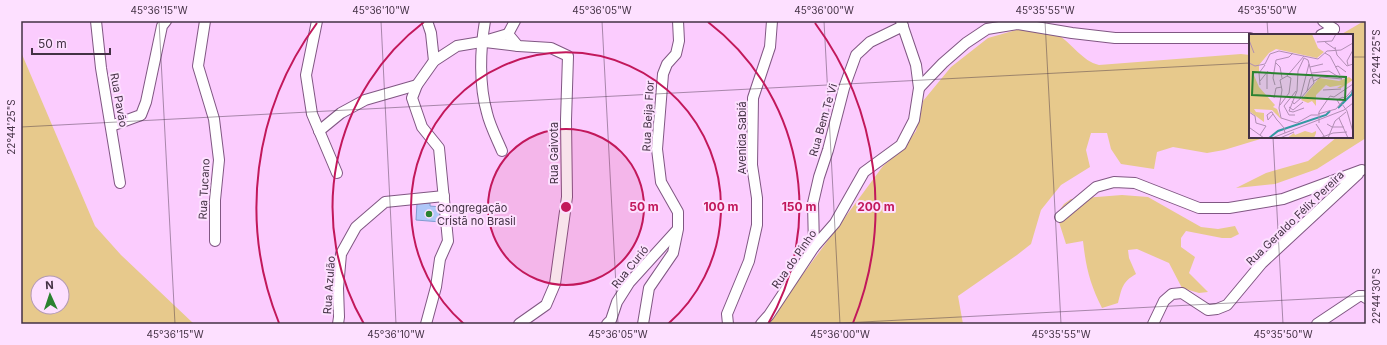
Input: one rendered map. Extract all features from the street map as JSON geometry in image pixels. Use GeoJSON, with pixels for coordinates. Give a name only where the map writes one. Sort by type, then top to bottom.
{"type":"FeatureCollection","features":[{"type":"Feature","properties":{"kind":"street","name":"Rua Pavão"},"geometry":{"type":"LineString","coordinates":[[96,21],[101,68],[120,183]]}},
{"type":"Feature","properties":{"kind":"street"},"geometry":{"type":"LineString","coordinates":[[111,126],[141,115],[146,102],[162,26],[166,21]]}},
{"type":"Feature","properties":{"kind":"street","name":"Rua Tucano"},"geometry":{"type":"LineString","coordinates":[[205,21],[198,66],[214,119],[219,160],[214,200],[215,241]]}},
{"type":"Feature","properties":{"kind":"street"},"geometry":{"type":"LineString","coordinates":[[317,21],[306,75],[312,114],[337,173]]}},
{"type":"Feature","properties":{"kind":"street"},"geometry":{"type":"LineString","coordinates":[[427,21],[431,33],[434,61]]}},
{"type":"Feature","properties":{"kind":"street"},"geometry":{"type":"LineString","coordinates":[[485,21],[481,42],[483,91],[487,114],[502,151]]}},
{"type":"Feature","properties":{"kind":"street"},"geometry":{"type":"LineString","coordinates":[[426,324],[436,287],[440,259],[448,241],[440,148],[422,127],[412,98],[417,85],[434,61],[457,46],[481,42],[508,34],[515,21]]}},
{"type":"Feature","properties":{"kind":"street","name":"Rua Beija Flor"},"geometry":{"type":"LineString","coordinates":[[643,324],[649,288],[673,253],[678,229],[678,212],[661,182],[657,149],[663,74],[667,64],[676,54],[679,41],[678,21]]}},
{"type":"Feature","properties":{"kind":"street","name":"Avenida Sabiá"},"geometry":{"type":"LineString","coordinates":[[728,324],[727,314],[749,261],[757,225],[757,198],[752,165],[753,98],[770,47],[772,21]]}},
{"type":"Feature","properties":{"kind":"street"},"geometry":{"type":"LineString","coordinates":[[1322,34],[1332,25],[1323,21]]}},
{"type":"Feature","properties":{"kind":"street","name":"Rua do Pinho"},"geometry":{"type":"LineString","coordinates":[[761,324],[769,315],[814,247],[835,223],[864,172],[901,145],[914,120],[919,88],[916,65],[902,23]]}},
{"type":"Feature","properties":{"kind":"street","name":"Rua Bem Te Vi"},"geometry":{"type":"LineString","coordinates":[[814,247],[813,203],[844,88],[856,55],[870,42],[902,23]]}},
{"type":"Feature","properties":{"kind":"street"},"geometry":{"type":"LineString","coordinates":[[919,88],[954,53],[987,29],[1018,24],[1115,38],[1249,38]]}},
{"type":"Feature","properties":{"kind":"street"},"geometry":{"type":"LineString","coordinates":[[508,34],[518,46]]}},
{"type":"Feature","properties":{"kind":"street"},"geometry":{"type":"LineString","coordinates":[[481,42],[518,46]]}},
{"type":"Feature","properties":{"kind":"street","name":"Rua Gaivota"},"geometry":{"type":"LineString","coordinates":[[518,46],[551,48],[568,56],[566,120],[567,197],[555,284],[546,305],[519,324]]}},
{"type":"Feature","properties":{"kind":"street"},"geometry":{"type":"LineString","coordinates":[[319,131],[341,113],[365,100],[417,85]]}},
{"type":"Feature","properties":{"kind":"street"},"geometry":{"type":"LineString","coordinates":[[1060,217],[1096,187],[1114,182],[1135,183],[1199,208],[1229,208],[1283,199],[1364,169]]}},
{"type":"Feature","properties":{"kind":"street","name":"Rua Geraldo Félix Pereira"},"geometry":{"type":"LineString","coordinates":[[1154,324],[1164,301],[1172,294],[1182,293],[1208,310],[1217,309],[1227,305],[1262,263],[1364,169]]}},
{"type":"Feature","properties":{"kind":"street","name":"Rua Azulão"},"geometry":{"type":"LineString","coordinates":[[338,324],[338,288],[342,254],[356,227],[384,202],[444,196]]}},
{"type":"Feature","properties":{"kind":"street","name":"Rua Curió"},"geometry":{"type":"LineString","coordinates":[[607,324],[611,320],[617,302],[629,283],[678,229]]}},
{"type":"Feature","properties":{"kind":"street"},"geometry":{"type":"LineString","coordinates":[[1317,324],[1359,296],[1364,296],[1366,298]]}},
{"type":"Feature","properties":{"kind":"shaded area"},"geometry":{"type":"Polygon","coordinates":[[[1366,21],[1366,138],[1317,169],[1275,184],[1236,188],[1266,173],[1308,161],[1336,138],[1353,138],[1353,34],[1342,34],[1366,21]]]}},
{"type":"Feature","properties":{"kind":"shaded area"},"geometry":{"type":"Polygon","coordinates":[[[1020,29],[1055,34],[1088,60],[1099,65],[1241,54],[1249,55],[1249,138],[1264,138],[1224,150],[1207,153],[1173,147],[1157,152],[1154,169],[1121,164],[1111,149],[1107,133],[1091,133],[1086,150],[1090,167],[1061,185],[1041,210],[1031,244],[958,296],[963,324],[766,324],[883,166],[902,150],[916,131],[923,101],[951,67],[988,38],[1020,29]]]}},
{"type":"Feature","properties":{"kind":"shaded area"},"geometry":{"type":"Polygon","coordinates":[[[21,52],[95,226],[121,255],[194,324],[21,324],[21,52]]]}},
{"type":"Feature","properties":{"kind":"shaded area"},"geometry":{"type":"Polygon","coordinates":[[[1122,195],[1148,197],[1201,227],[1218,229],[1235,226],[1239,234],[1231,238],[1222,238],[1186,231],[1181,238],[1181,247],[1195,257],[1189,273],[1208,292],[1199,293],[1182,288],[1169,263],[1137,249],[1128,250],[1129,258],[1136,274],[1123,286],[1118,303],[1102,308],[1089,276],[1083,241],[1066,244],[1058,219],[1059,211],[1064,204],[1071,199],[1122,195]]]}},
{"type":"Feature","properties":{"kind":"building","name":"Congregação Cristã no Brasil"},"geometry":{"type":"Polygon","coordinates":[[[426,201],[426,203],[430,203],[430,206],[441,207],[441,222],[416,220],[417,203],[426,201]]]}},
{"type":"Feature","properties":{"kind":"place","name":"Congregação Cristã no Brasil"},"geometry":{"type":"Point","coordinates":[429,214]}}]}
